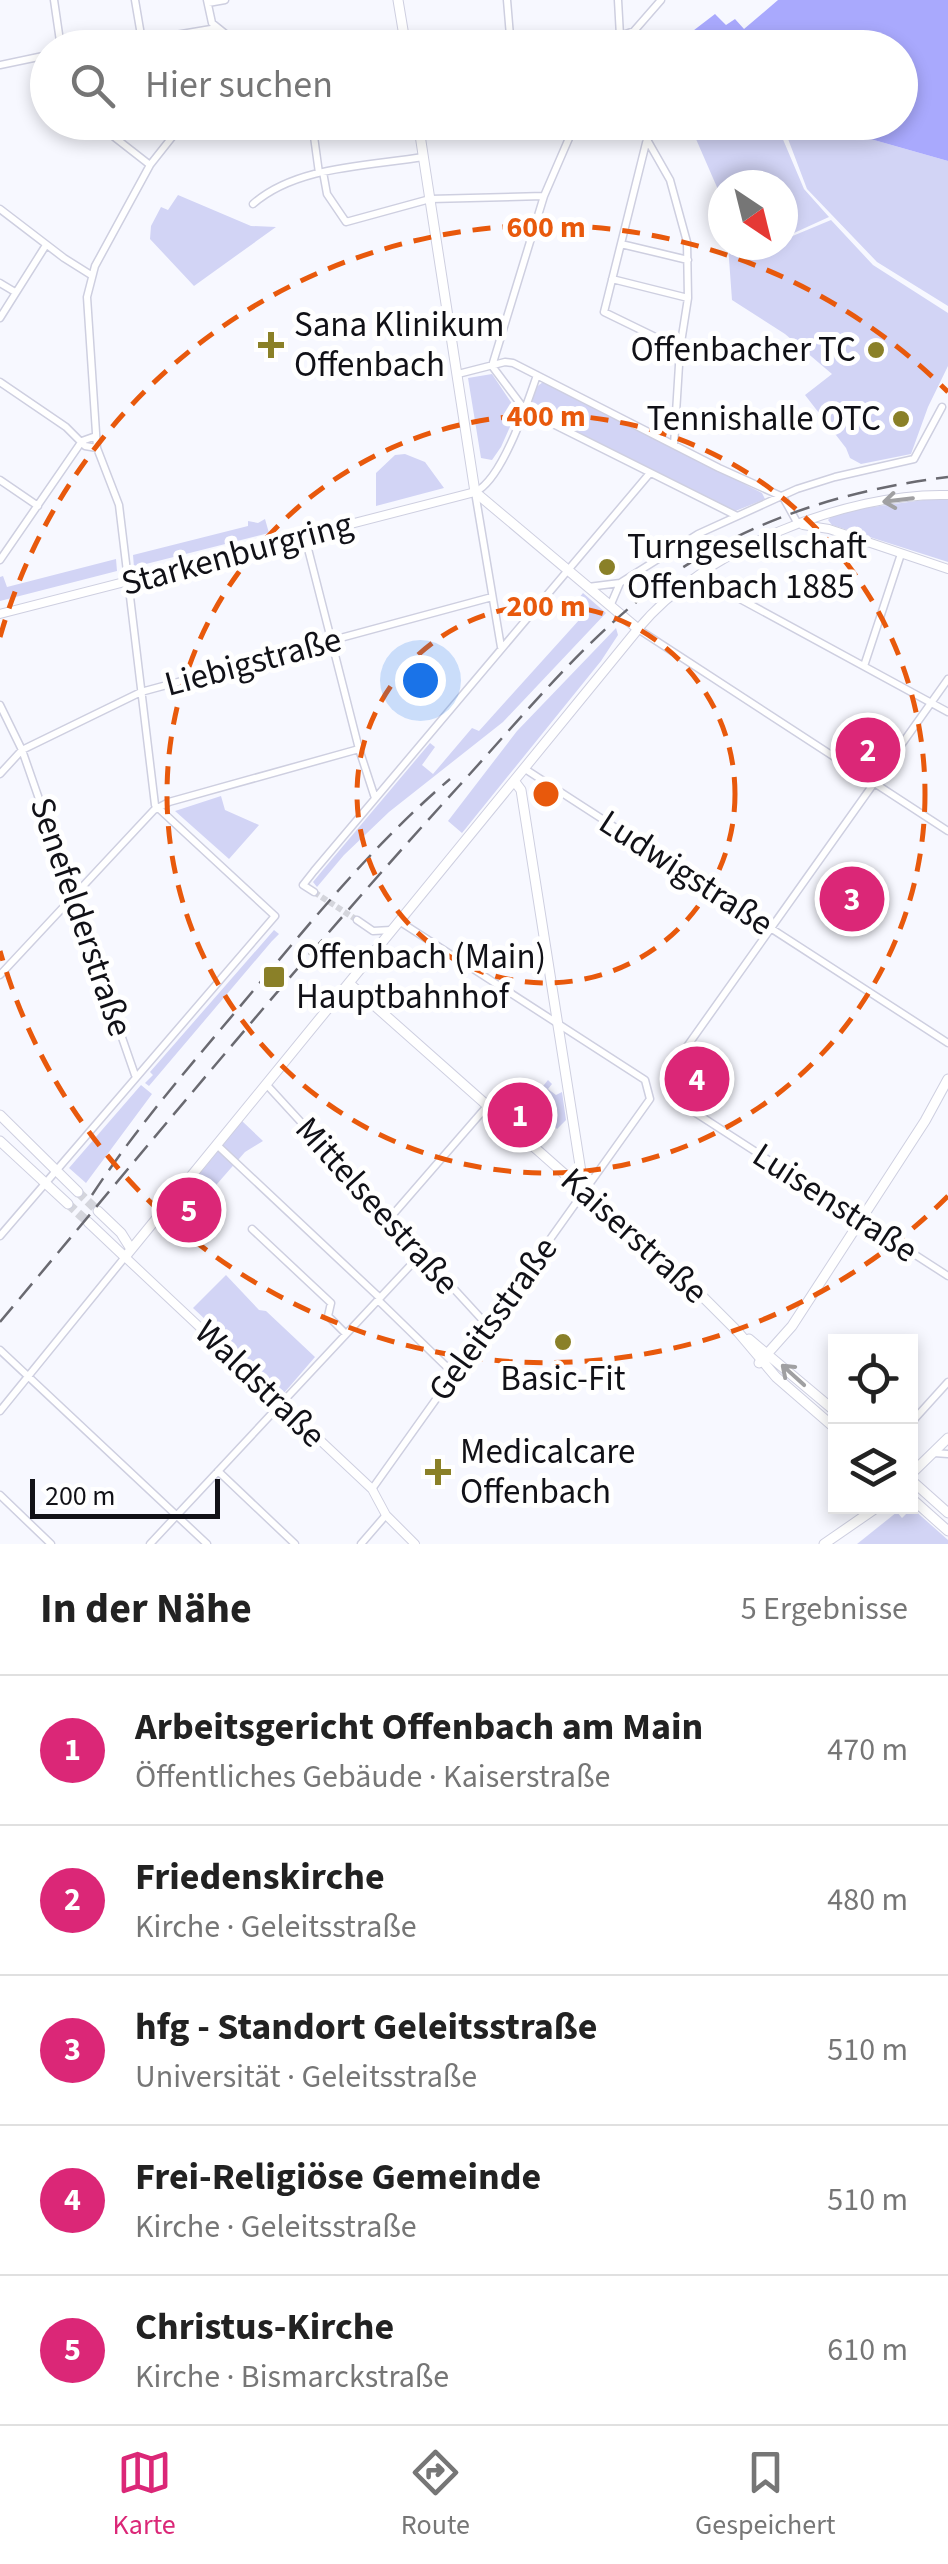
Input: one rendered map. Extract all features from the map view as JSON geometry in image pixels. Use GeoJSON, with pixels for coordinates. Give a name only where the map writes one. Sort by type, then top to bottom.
{"type":"FeatureCollection","features":[{"type":"Feature","properties":{"kind":"main road"},"geometry":{"type":"LineString","coordinates":[[398,0],[403,30]]}},
{"type":"Feature","properties":{"kind":"main road"},"geometry":{"type":"LineString","coordinates":[[128,1253],[638,629],[474,492],[421,140]]}},
{"type":"Feature","properties":{"kind":"main road"},"geometry":{"type":"LineString","coordinates":[[613,606],[624,629],[624,648]]}},
{"type":"Feature","properties":{"kind":"main road"},"geometry":{"type":"LineString","coordinates":[[515,782],[521,790],[584,1191]]}},
{"type":"Feature","properties":{"kind":"main road","name":"Kaiserstraße"},"geometry":{"type":"LineString","coordinates":[[349,983],[738,1332],[829,1424]]}},
{"type":"Feature","properties":{"kind":"main road"},"geometry":{"type":"LineString","coordinates":[[762,1359],[792,1326],[945,1090],[948,1079]]}},
{"type":"Feature","properties":{"kind":"main road"},"geometry":{"type":"LineString","coordinates":[[0,1115],[68,1204]]}},
{"type":"Feature","properties":{"kind":"main road"},"geometry":{"type":"LineString","coordinates":[[0,1141],[51,1178],[78,1192]]}},
{"type":"Feature","properties":{"kind":"main road","name":"Waldstraße"},"geometry":{"type":"LineString","coordinates":[[98,1211],[121,1233],[128,1253]]}},
{"type":"Feature","properties":{"kind":"main road","name":"Waldstraße"},"geometry":{"type":"LineString","coordinates":[[88,1222],[128,1253]]}},
{"type":"Feature","properties":{"kind":"main road","name":"Kaiserstraße"},"geometry":{"type":"LineString","coordinates":[[762,1359],[828,1405]]}},
{"type":"Feature","properties":{"kind":"main road"},"geometry":{"type":"LineString","coordinates":[[810,1407],[818,1397]]}},
{"type":"Feature","properties":{"kind":"main road"},"geometry":{"type":"LineString","coordinates":[[918,1468],[948,1438]]}},
{"type":"Feature","properties":{"kind":"main road"},"geometry":{"type":"LineString","coordinates":[[918,1485],[948,1514]]}},
{"type":"Feature","properties":{"kind":"main road"},"geometry":{"type":"LineString","coordinates":[[918,1504],[948,1531]]}},
{"type":"Feature","properties":{"kind":"main road"},"geometry":{"type":"LineString","coordinates":[[824,1544],[867,1514]]}},
{"type":"Feature","properties":{"kind":"street"},"geometry":{"type":"LineString","coordinates":[[54,0],[58,30]]}},
{"type":"Feature","properties":{"kind":"street"},"geometry":{"type":"LineString","coordinates":[[135,0],[140,30]]}},
{"type":"Feature","properties":{"kind":"street"},"geometry":{"type":"LineString","coordinates":[[220,30],[211,21],[208,1],[225,0]]}},
{"type":"Feature","properties":{"kind":"street"},"geometry":{"type":"LineString","coordinates":[[510,30],[507,0],[515,0]]}},
{"type":"Feature","properties":{"kind":"street"},"geometry":{"type":"LineString","coordinates":[[618,0],[620,30]]}},
{"type":"Feature","properties":{"kind":"street"},"geometry":{"type":"LineString","coordinates":[[635,30],[660,0]]}},
{"type":"Feature","properties":{"kind":"street"},"geometry":{"type":"LineString","coordinates":[[205,30],[217,28]]}},
{"type":"Feature","properties":{"kind":"street"},"geometry":{"type":"LineString","coordinates":[[0,65],[30,59]]}},
{"type":"Feature","properties":{"kind":"street"},"geometry":{"type":"LineString","coordinates":[[118,140],[150,165]]}},
{"type":"Feature","properties":{"kind":"street"},"geometry":{"type":"LineString","coordinates":[[0,1236],[275,916],[157,808],[153,800],[118,501],[96,448],[87,305],[92,275],[150,165],[170,140]]}},
{"type":"Feature","properties":{"kind":"street"},"geometry":{"type":"LineString","coordinates":[[315,140],[328,194],[346,222],[430,198],[544,196]]}},
{"type":"Feature","properties":{"kind":"street"},"geometry":{"type":"LineString","coordinates":[[492,366],[544,196],[568,140]]}},
{"type":"Feature","properties":{"kind":"street"},"geometry":{"type":"LineString","coordinates":[[647,140],[604,307],[606,315],[680,349]]}},
{"type":"Feature","properties":{"kind":"street"},"geometry":{"type":"LineString","coordinates":[[649,140],[677,198],[688,260],[674,445]]}},
{"type":"Feature","properties":{"kind":"street"},"geometry":{"type":"LineString","coordinates":[[253,204],[282,182],[321,172],[424,157]]}},
{"type":"Feature","properties":{"kind":"street"},"geometry":{"type":"LineString","coordinates":[[0,208],[92,275]]}},
{"type":"Feature","properties":{"kind":"street"},"geometry":{"type":"LineString","coordinates":[[621,244],[688,260]]}},
{"type":"Feature","properties":{"kind":"street"},"geometry":{"type":"LineString","coordinates":[[0,318],[46,245]]}},
{"type":"Feature","properties":{"kind":"street"},"geometry":{"type":"LineString","coordinates":[[612,279],[688,298]]}},
{"type":"Feature","properties":{"kind":"street"},"geometry":{"type":"LineString","coordinates":[[0,283],[15,292]]}},
{"type":"Feature","properties":{"kind":"street"},"geometry":{"type":"LineString","coordinates":[[458,374],[510,362],[783,497],[798,524],[948,569]]}},
{"type":"Feature","properties":{"kind":"street"},"geometry":{"type":"LineString","coordinates":[[492,366],[525,410],[737,516]]}},
{"type":"Feature","properties":{"kind":"street"},"geometry":{"type":"LineString","coordinates":[[501,648],[474,492],[488,484],[525,410],[537,375]]}},
{"type":"Feature","properties":{"kind":"street"},"geometry":{"type":"LineString","coordinates":[[0,382],[84,444],[96,448]]}},
{"type":"Feature","properties":{"kind":"street"},"geometry":{"type":"LineString","coordinates":[[588,587],[620,583],[680,544],[783,497],[835,477],[914,459],[942,407]]}},
{"type":"Feature","properties":{"kind":"street"},"geometry":{"type":"LineString","coordinates":[[0,560],[76,452],[96,436]]}},
{"type":"Feature","properties":{"kind":"street"},"geometry":{"type":"LineString","coordinates":[[314,892],[303,885],[650,473]]}},
{"type":"Feature","properties":{"kind":"street"},"geometry":{"type":"LineString","coordinates":[[0,480],[38,506]]}},
{"type":"Feature","properties":{"kind":"street"},"geometry":{"type":"LineString","coordinates":[[759,488],[767,495],[767,504]]}},
{"type":"Feature","properties":{"kind":"street","name":"Starkenburgring"},"geometry":{"type":"LineString","coordinates":[[0,614],[474,492]]}},
{"type":"Feature","properties":{"kind":"street"},"geometry":{"type":"LineString","coordinates":[[948,495],[873,503],[798,524],[700,574],[671,595],[638,629],[948,831]]}},
{"type":"Feature","properties":{"kind":"street"},"geometry":{"type":"LineString","coordinates":[[721,509],[724,521]]}},
{"type":"Feature","properties":{"kind":"street"},"geometry":{"type":"LineString","coordinates":[[828,530],[825,519],[830,512]]}},
{"type":"Feature","properties":{"kind":"street"},"geometry":{"type":"LineString","coordinates":[[306,537],[375,798]]}},
{"type":"Feature","properties":{"kind":"street"},"geometry":{"type":"LineString","coordinates":[[864,666],[901,554]]}},
{"type":"Feature","properties":{"kind":"street"},"geometry":{"type":"LineString","coordinates":[[700,574],[948,712]]}},
{"type":"Feature","properties":{"kind":"street"},"geometry":{"type":"LineString","coordinates":[[613,606],[620,583]]}},
{"type":"Feature","properties":{"kind":"street","name":"Liebigstraße"},"geometry":{"type":"LineString","coordinates":[[22,750],[141,692],[492,597]]}},
{"type":"Feature","properties":{"kind":"street"},"geometry":{"type":"LineString","coordinates":[[771,928],[948,679]]}},
{"type":"Feature","properties":{"kind":"street","name":"Senefelderstraße"},"geometry":{"type":"LineString","coordinates":[[0,704],[22,750],[136,1076]]}},
{"type":"Feature","properties":{"kind":"street"},"geometry":{"type":"LineString","coordinates":[[0,974],[157,808],[359,749]]}},
{"type":"Feature","properties":{"kind":"street"},"geometry":{"type":"LineString","coordinates":[[0,774],[22,750]]}},
{"type":"Feature","properties":{"kind":"street","name":"Ludwigstraße"},"geometry":{"type":"LineString","coordinates":[[525,768],[948,1043]]}},
{"type":"Feature","properties":{"kind":"street"},"geometry":{"type":"LineString","coordinates":[[357,920],[373,931],[392,930]]}},
{"type":"Feature","properties":{"kind":"street"},"geometry":{"type":"LineString","coordinates":[[400,920],[558,1022]]}},
{"type":"Feature","properties":{"kind":"street","name":"Luisenstraße"},"geometry":{"type":"LineString","coordinates":[[771,928],[666,1076],[671,1097],[948,1276]]}},
{"type":"Feature","properties":{"kind":"street"},"geometry":{"type":"LineString","coordinates":[[373,931],[376,949]]}},
{"type":"Feature","properties":{"kind":"street","name":"Geleitsstraße"},"geometry":{"type":"LineString","coordinates":[[372,1489],[650,1100],[645,1080],[558,1022]]}},
{"type":"Feature","properties":{"kind":"street","name":"Mittelseestraße"},"geometry":{"type":"LineString","coordinates":[[266,1084],[488,1326]]}},
{"type":"Feature","properties":{"kind":"street"},"geometry":{"type":"LineString","coordinates":[[389,1219],[488,1105]]}},
{"type":"Feature","properties":{"kind":"street"},"geometry":{"type":"LineString","coordinates":[[216,1144],[453,1373]]}},
{"type":"Feature","properties":{"kind":"street"},"geometry":{"type":"LineString","coordinates":[[252,1229],[331,1303],[328,1316],[346,1334]]}},
{"type":"Feature","properties":{"kind":"street"},"geometry":{"type":"LineString","coordinates":[[0,1410],[128,1253]]}},
{"type":"Feature","properties":{"kind":"street","name":"Waldstraße"},"geometry":{"type":"LineString","coordinates":[[128,1253],[148,1278],[260,1382],[279,1405],[372,1489],[386,1515],[416,1544]]}},
{"type":"Feature","properties":{"kind":"street"},"geometry":{"type":"LineString","coordinates":[[150,1544],[421,1254]]}},
{"type":"Feature","properties":{"kind":"street"},"geometry":{"type":"LineString","coordinates":[[0,1350],[207,1544]]}},
{"type":"Feature","properties":{"kind":"street"},"geometry":{"type":"LineString","coordinates":[[918,1415],[948,1382]]}},
{"type":"Feature","properties":{"kind":"street"},"geometry":{"type":"LineString","coordinates":[[933,1452],[948,1454]]}},
{"type":"Feature","properties":{"kind":"street"},"geometry":{"type":"LineString","coordinates":[[218,1472],[295,1544]]}},
{"type":"Feature","properties":{"kind":"street"},"geometry":{"type":"LineString","coordinates":[[0,1495],[52,1544]]}},
{"type":"Feature","properties":{"kind":"street"},"geometry":{"type":"LineString","coordinates":[[362,1544],[386,1515]]}},
{"type":"Feature","properties":{"kind":"shaded area"},"geometry":{"type":"Polygon","coordinates":[[[778,0],[948,0],[948,161],[874,140],[918,140],[918,30],[694,30],[715,14],[726,25],[735,19],[744,29],[778,0]]]}},
{"type":"Feature","properties":{"kind":"shaded area"},"geometry":{"type":"Polygon","coordinates":[[[696,140],[783,140],[796,170],[709,170],[696,140]]]}},
{"type":"Feature","properties":{"kind":"shaded area"},"geometry":{"type":"Polygon","coordinates":[[[788,140],[874,140],[948,161],[948,306],[877,262],[807,189],[788,140]]]}},
{"type":"Feature","properties":{"kind":"shaded area"},"geometry":{"type":"Polygon","coordinates":[[[798,175],[804,189],[829,217],[798,231],[798,175]]]}},
{"type":"Feature","properties":{"kind":"shaded area"},"geometry":{"type":"Polygon","coordinates":[[[178,195],[251,226],[276,227],[194,286],[150,239],[151,226],[161,207],[168,210],[178,195]]]}},
{"type":"Feature","properties":{"kind":"shaded area","name":"Offenbacher TC"},"geometry":{"type":"Polygon","coordinates":[[[831,220],[873,265],[948,313],[948,366],[911,454],[861,464],[850,458],[805,395],[832,374],[785,334],[732,300],[729,260],[798,260],[798,234],[831,220]]]}},
{"type":"Feature","properties":{"kind":"shaded area"},"geometry":{"type":"Polygon","coordinates":[[[492,374],[517,411],[492,460],[481,458],[468,378],[492,374]]]}},
{"type":"Feature","properties":{"kind":"shaded area"},"geometry":{"type":"Polygon","coordinates":[[[543,382],[762,493],[765,499],[733,512],[530,409],[535,388],[543,382]]]}},
{"type":"Feature","properties":{"kind":"shaded area"},"geometry":{"type":"Polygon","coordinates":[[[405,454],[425,462],[444,488],[376,506],[376,473],[395,455],[405,454]]]}},
{"type":"Feature","properties":{"kind":"shaded area"},"geometry":{"type":"Polygon","coordinates":[[[945,497],[948,562],[832,525],[828,520],[836,512],[945,497]]]}},
{"type":"Feature","properties":{"kind":"shaded area"},"geometry":{"type":"Polygon","coordinates":[[[265,519],[269,533],[134,567],[133,555],[265,519]]]}},
{"type":"Feature","properties":{"kind":"shaded area"},"geometry":{"type":"Polygon","coordinates":[[[116,559],[117,571],[0,601],[0,577],[3,576],[7,587],[116,559]]]}},
{"type":"Feature","properties":{"kind":"shaded area"},"geometry":{"type":"Polygon","coordinates":[[[583,593],[606,613],[503,722],[389,812],[317,887],[313,882],[430,743],[435,747],[422,765],[433,774],[472,728],[479,731],[589,609],[578,599],[583,593]]]}},
{"type":"Feature","properties":{"kind":"shaded area"},"geometry":{"type":"Polygon","coordinates":[[[616,628],[618,635],[601,661],[462,833],[448,821],[517,731],[616,628]]]}},
{"type":"Feature","properties":{"kind":"shaded area"},"geometry":{"type":"Polygon","coordinates":[[[221,796],[225,810],[259,825],[229,859],[175,811],[221,796]]]}},
{"type":"Feature","properties":{"kind":"shaded area"},"geometry":{"type":"Polygon","coordinates":[[[274,930],[279,934],[149,1086],[145,1083],[153,1075],[150,1072],[274,930]]]}},
{"type":"Feature","properties":{"kind":"shaded area"},"geometry":{"type":"Polygon","coordinates":[[[548,1080],[552,1084],[548,1089],[556,1095],[562,1092],[566,1120],[557,1129],[553,1125],[549,1129],[524,1108],[541,1093],[548,1080]]]}},
{"type":"Feature","properties":{"kind":"shaded area"},"geometry":{"type":"Polygon","coordinates":[[[141,1085],[152,1094],[86,1183],[69,1168],[141,1085]]]}},
{"type":"Feature","properties":{"kind":"shaded area"},"geometry":{"type":"Polygon","coordinates":[[[242,1121],[263,1141],[245,1152],[196,1208],[182,1196],[242,1121]]]}},
{"type":"Feature","properties":{"kind":"shaded area"},"geometry":{"type":"Polygon","coordinates":[[[226,1275],[259,1310],[266,1311],[315,1357],[284,1393],[279,1393],[193,1308],[226,1275]]]}},
{"type":"Feature","properties":{"kind":"shaded area"},"geometry":{"type":"Polygon","coordinates":[[[918,1513],[948,1544],[857,1544],[894,1514],[902,1518],[918,1513]]]}},
{"type":"Feature","properties":{"kind":"tunnel"},"geometry":{"type":"LineString","coordinates":[[314,892],[357,920]]}},
{"type":"Feature","properties":{"kind":"tunnel"},"geometry":{"type":"LineString","coordinates":[[78,1192],[98,1211]]}},
{"type":"Feature","properties":{"kind":"tunnel"},"geometry":{"type":"LineString","coordinates":[[68,1204],[88,1222]]}},
{"type":"Feature","properties":{"kind":"railway"},"geometry":{"type":"LineString","coordinates":[[0,1322],[341,918],[536,701],[618,618],[679,570],[774,520],[842,497],[948,477]]}},
{"type":"Feature","properties":{"kind":"railway"},"geometry":{"type":"LineString","coordinates":[[92,1195],[170,1091],[323,908],[371,854],[450,779]]}},
{"type":"Feature","properties":{"kind":"place","name":"Sana Klinikum Offenbach"},"geometry":{"type":"Point","coordinates":[271,345]}},
{"type":"Feature","properties":{"kind":"place","name":"Offenbacher TC"},"geometry":{"type":"Point","coordinates":[876,350]}},
{"type":"Feature","properties":{"kind":"place","name":"Tennishalle OTC"},"geometry":{"type":"Point","coordinates":[901,419]}},
{"type":"Feature","properties":{"kind":"place","name":"Turngesellschaft Offenbach 1885"},"geometry":{"type":"Point","coordinates":[607,567]}},
{"type":"Feature","properties":{"kind":"place","name":"Friedenskirche"},"geometry":{"type":"Point","coordinates":[868,750]}},
{"type":"Feature","properties":{"kind":"place","name":"hfg - Standort Geleitsstraße"},"geometry":{"type":"Point","coordinates":[852,899]}},
{"type":"Feature","properties":{"kind":"place","name":"Offenbach (Main) Hauptbahnhof"},"geometry":{"type":"Point","coordinates":[274,977]}},
{"type":"Feature","properties":{"kind":"place","name":"Frei-Religiöse Gemeinde"},"geometry":{"type":"Point","coordinates":[697,1079]}},
{"type":"Feature","properties":{"kind":"place","name":"Arbeitsgericht Offenbach am Main"},"geometry":{"type":"Point","coordinates":[520,1115]}},
{"type":"Feature","properties":{"kind":"place","name":"Christus-Kirche"},"geometry":{"type":"Point","coordinates":[189,1210]}},
{"type":"Feature","properties":{"kind":"place","name":"Basic-Fit"},"geometry":{"type":"Point","coordinates":[563,1342]}},
{"type":"Feature","properties":{"kind":"place","name":"Medicalcare Offenbach"},"geometry":{"type":"Point","coordinates":[438,1472]}}]}
